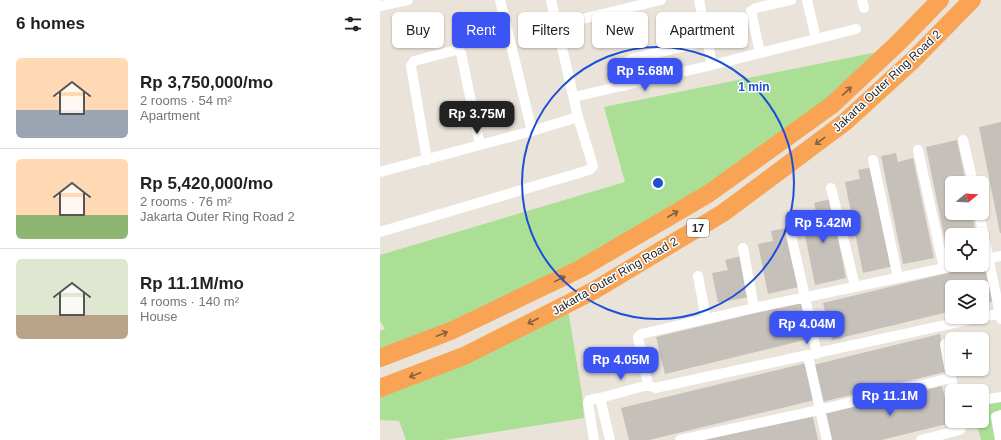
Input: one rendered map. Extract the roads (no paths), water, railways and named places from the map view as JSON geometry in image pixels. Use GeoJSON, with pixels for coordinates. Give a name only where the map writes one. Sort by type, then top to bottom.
{"type":"FeatureCollection","features":[{"type":"Feature","properties":{"kind":"highway","name":"Jakarta Outer Ring Road 2"},"geometry":{"type":"LineString","coordinates":[[380,358],[453,330],[580,269],[708,194],[832,105],[898,43],[940,0]]}},
{"type":"Feature","properties":{"kind":"highway","name":"Jakarta Outer Ring Road 2"},"geometry":{"type":"LineString","coordinates":[[380,388],[464,356],[593,291],[723,213],[845,122],[913,60],[972,0]]}},
{"type":"Feature","properties":{"kind":"street"},"geometry":{"type":"LineString","coordinates":[[380,6],[408,0]]}},
{"type":"Feature","properties":{"kind":"street"},"geometry":{"type":"LineString","coordinates":[[500,0],[532,131]]}},
{"type":"Feature","properties":{"kind":"street"},"geometry":{"type":"LineString","coordinates":[[550,0],[553,12]]}},
{"type":"Feature","properties":{"kind":"street"},"geometry":{"type":"LineString","coordinates":[[584,18],[661,0]]}},
{"type":"Feature","properties":{"kind":"street"},"geometry":{"type":"LineString","coordinates":[[699,0],[701,12]]}},
{"type":"Feature","properties":{"kind":"street"},"geometry":{"type":"LineString","coordinates":[[760,53],[751,11],[756,8],[791,0]]}},
{"type":"Feature","properties":{"kind":"street"},"geometry":{"type":"LineString","coordinates":[[807,0],[816,39]]}},
{"type":"Feature","properties":{"kind":"street"},"geometry":{"type":"LineString","coordinates":[[574,97],[712,65],[856,29]]}},
{"type":"Feature","properties":{"kind":"street"},"geometry":{"type":"LineString","coordinates":[[380,232],[589,170],[593,166],[578,117],[562,48]]}},
{"type":"Feature","properties":{"kind":"street"},"geometry":{"type":"LineString","coordinates":[[624,86],[620,66],[622,64],[630,59],[677,48]]}},
{"type":"Feature","properties":{"kind":"street"},"geometry":{"type":"LineString","coordinates":[[708,48],[712,65]]}},
{"type":"Feature","properties":{"kind":"street"},"geometry":{"type":"LineString","coordinates":[[427,160],[411,66],[414,61],[421,59],[456,50],[461,53],[480,145]]}},
{"type":"Feature","properties":{"kind":"street"},"geometry":{"type":"LineString","coordinates":[[380,171],[427,160],[578,117]]}},
{"type":"Feature","properties":{"kind":"street"},"geometry":{"type":"LineString","coordinates":[[963,140],[971,176]]}},
{"type":"Feature","properties":{"kind":"street"},"geometry":{"type":"LineString","coordinates":[[648,385],[638,337],[639,335],[706,318],[944,268],[918,150]]}},
{"type":"Feature","properties":{"kind":"street"},"geometry":{"type":"LineString","coordinates":[[873,160],[898,278]]}},
{"type":"Feature","properties":{"kind":"street"},"geometry":{"type":"LineString","coordinates":[[831,188],[855,286]]}},
{"type":"Feature","properties":{"kind":"street"},"geometry":{"type":"LineString","coordinates":[[791,235],[805,297],[819,410],[827,440]]}},
{"type":"Feature","properties":{"kind":"street"},"geometry":{"type":"LineString","coordinates":[[743,248],[754,308]]}},
{"type":"Feature","properties":{"kind":"street"},"geometry":{"type":"LineString","coordinates":[[989,259],[1001,256]]}},
{"type":"Feature","properties":{"kind":"street"},"geometry":{"type":"LineString","coordinates":[[594,440],[588,403],[589,400],[648,385],[655,388],[1001,315],[988,272]]}},
{"type":"Feature","properties":{"kind":"street"},"geometry":{"type":"LineString","coordinates":[[698,276],[706,318]]}},
{"type":"Feature","properties":{"kind":"street"},"geometry":{"type":"LineString","coordinates":[[680,440],[819,410],[952,378],[953,384]]}},
{"type":"Feature","properties":{"kind":"street"},"geometry":{"type":"LineString","coordinates":[[989,399],[1001,397]]}},
{"type":"Feature","properties":{"kind":"street"},"geometry":{"type":"LineString","coordinates":[[600,398],[610,440]]}},
{"type":"Feature","properties":{"kind":"street"},"geometry":{"type":"LineString","coordinates":[[1000,440],[996,417],[1001,415]]}},
{"type":"Feature","properties":{"kind":"street"},"geometry":{"type":"LineString","coordinates":[[921,440],[960,430],[961,428]]}}]}
